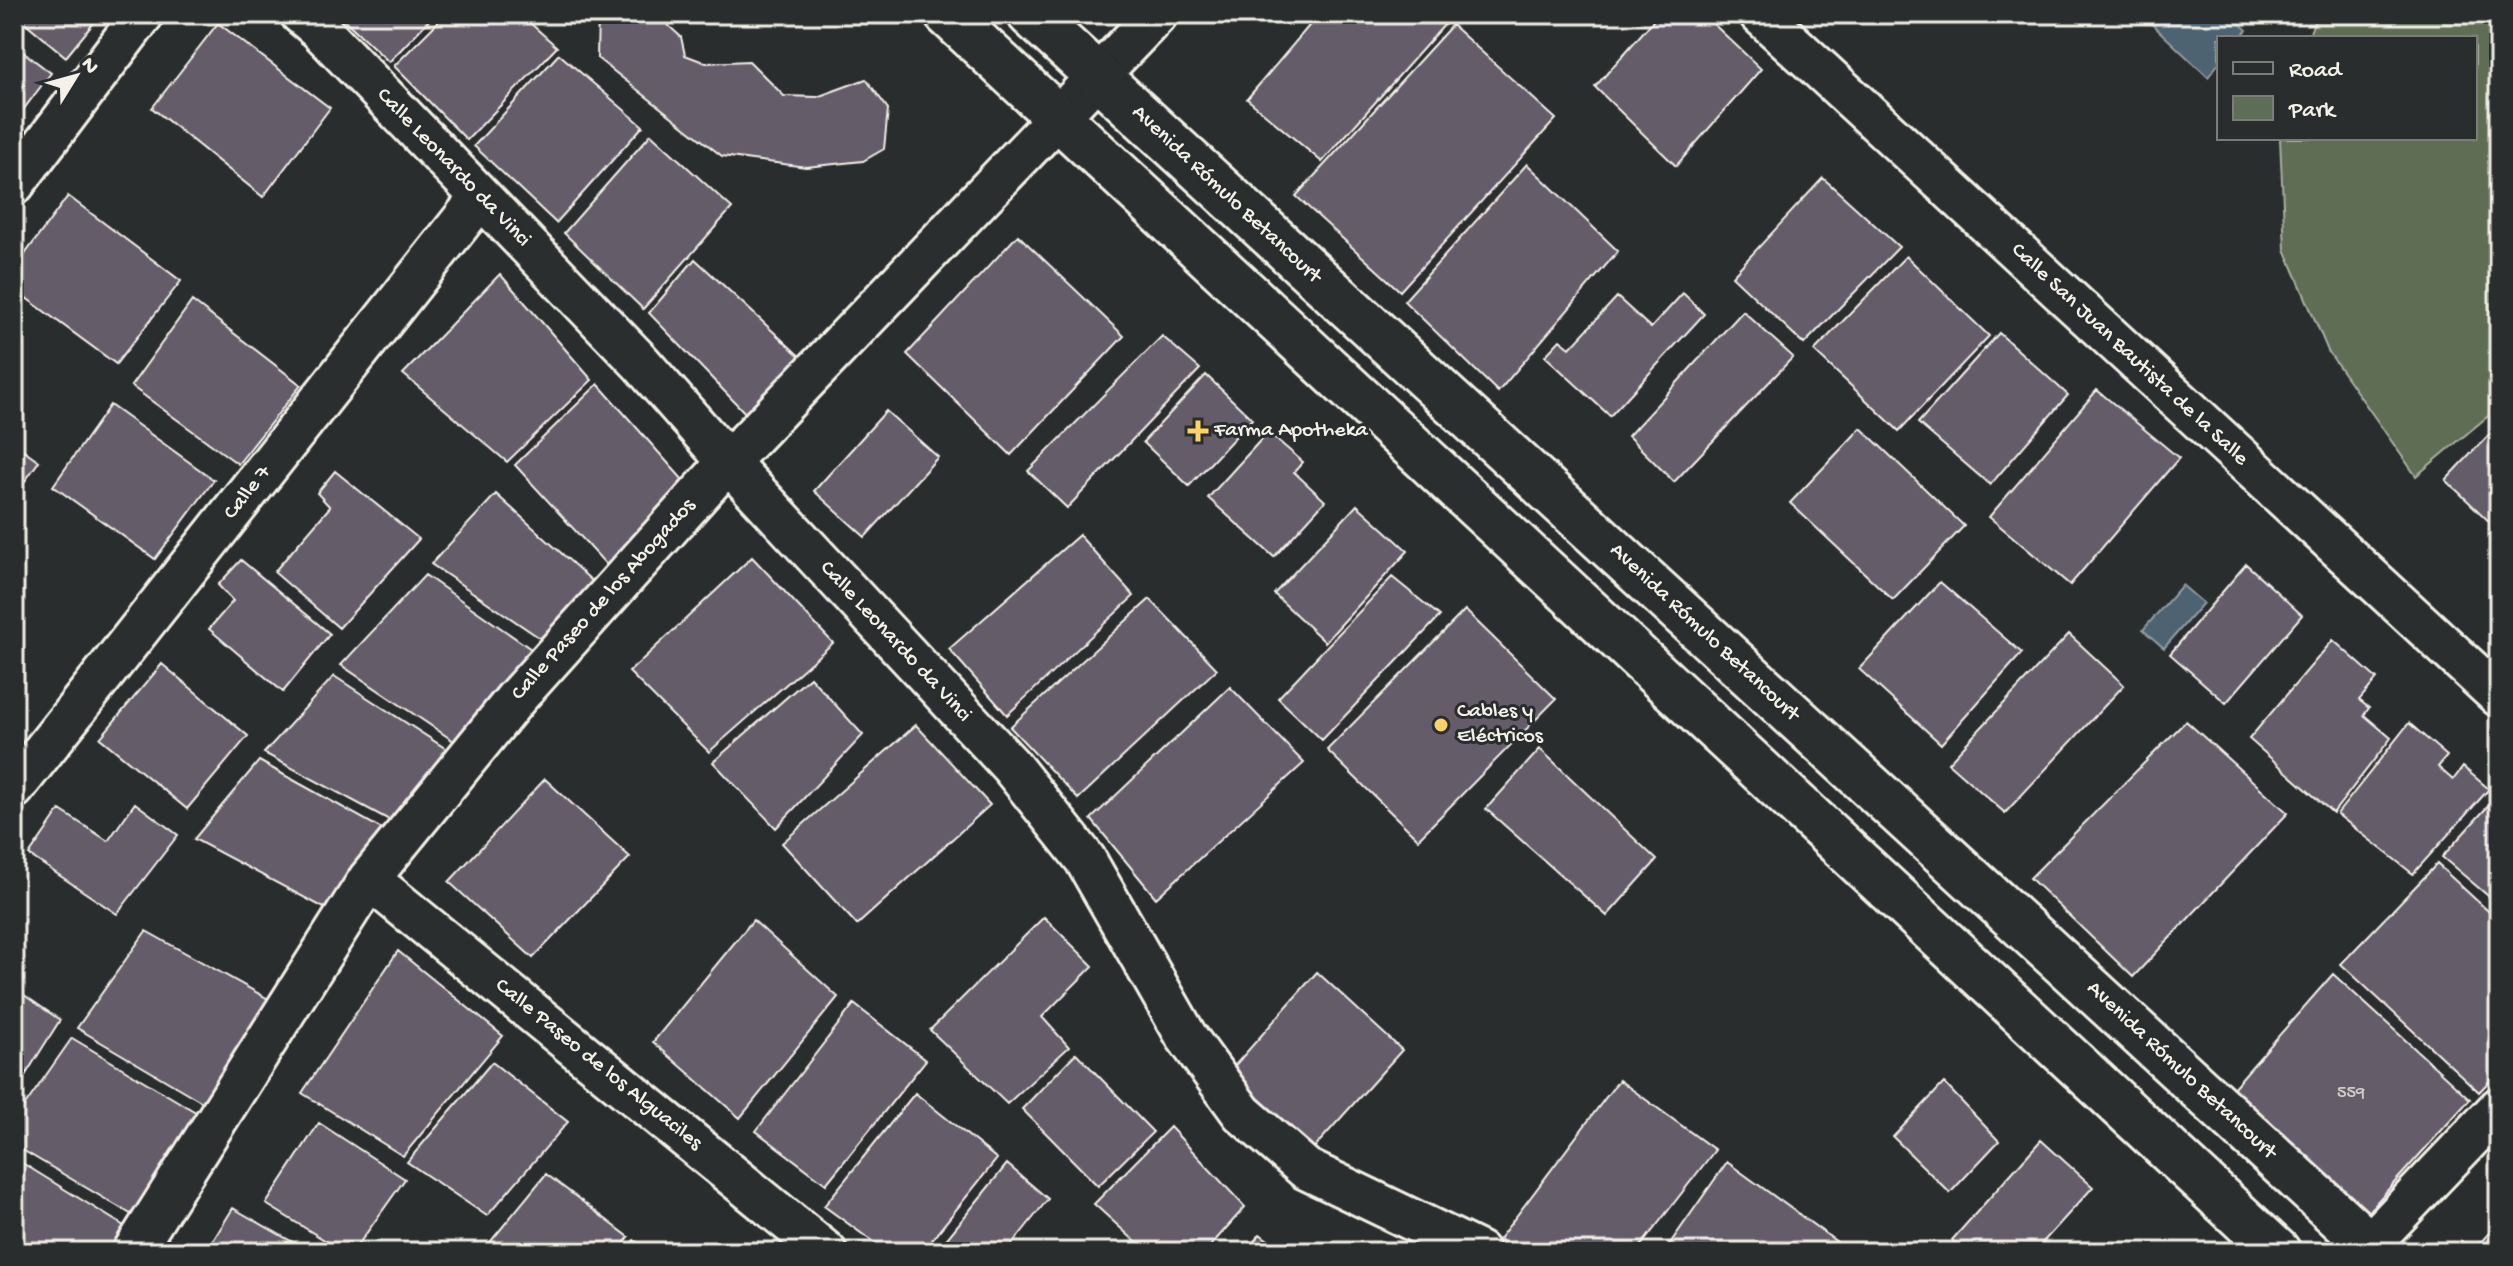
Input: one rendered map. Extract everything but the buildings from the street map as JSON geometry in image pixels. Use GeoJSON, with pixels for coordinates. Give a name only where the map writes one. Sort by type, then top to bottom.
{"type":"FeatureCollection","features":[{"type":"Feature","properties":{"kind":"main road"},"geometry":{"type":"LineString","coordinates":[[947,14],[2278,1252]]}},
{"type":"Feature","properties":{"kind":"main road","name":"Avenida Rómulo Betancourt"},"geometry":{"type":"LineString","coordinates":[[1030,14],[2369,1249]]}},
{"type":"Feature","properties":{"kind":"street"},"geometry":{"type":"LineString","coordinates":[[14,184],[143,14]]}},
{"type":"Feature","properties":{"kind":"street","name":"Calle Leonardo da Vinci"},"geometry":{"type":"LineString","coordinates":[[301,14],[319,29],[641,363],[728,462],[1011,766],[1085,859],[1186,1036],[1242,1113],[1306,1169],[1479,1252]]}},
{"type":"Feature","properties":{"kind":"street","name":"Calle Paseo de los Abogados"},"geometry":{"type":"LineString","coordinates":[[133,1252],[369,879],[517,697],[728,462],[1157,14]]}},
{"type":"Feature","properties":{"kind":"street","name":"Calle San Juan Bautista de la Salle"},"geometry":{"type":"LineString","coordinates":[[1760,14],[2499,696]]}},
{"type":"Feature","properties":{"kind":"street","name":"Calle 7"},"geometry":{"type":"LineString","coordinates":[[14,788],[480,198]]}},
{"type":"Feature","properties":{"kind":"street","name":"Calle Paseo de los Alguaciles"},"geometry":{"type":"LineString","coordinates":[[369,879],[826,1252]]}},
{"type":"Feature","properties":{"kind":"street"},"geometry":{"type":"LineString","coordinates":[[2369,1249],[2499,1108]]}},
{"type":"Feature","properties":{"kind":"green space"},"geometry":{"type":"Polygon","coordinates":[[[2317,14],[2499,14],[2499,407],[2416,476],[2328,351],[2285,249],[2280,140],[2477,140],[2477,36],[2309,36],[2317,14]]]}},
{"type":"Feature","properties":{"kind":"water"},"geometry":{"type":"Polygon","coordinates":[[[2141,14],[2230,14],[2247,30],[2242,36],[2217,36],[2217,66],[2208,77],[2141,14]]]}},
{"type":"Feature","properties":{"kind":"water"},"geometry":{"type":"Polygon","coordinates":[[[2182,585],[2203,603],[2164,648],[2143,630],[2182,585]]]}},
{"type":"Feature","properties":{"kind":"place","name":"Farma Apotheka"},"geometry":{"type":"Point","coordinates":[1198,431]}},
{"type":"Feature","properties":{"kind":"place","name":"Cables y Eléctricos"},"geometry":{"type":"Point","coordinates":[1441,725]}}]}
